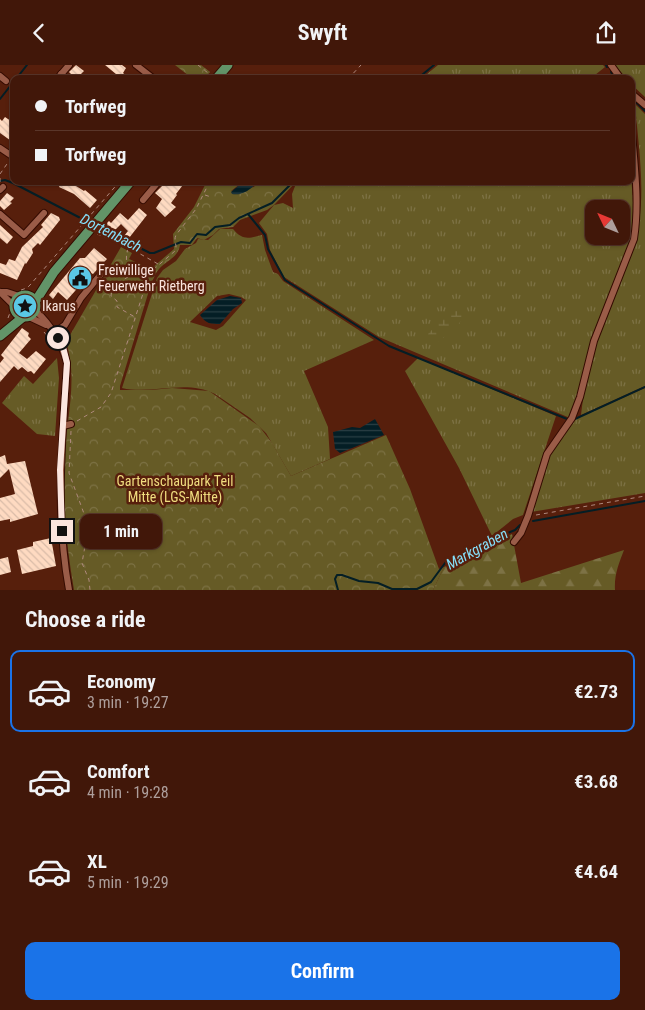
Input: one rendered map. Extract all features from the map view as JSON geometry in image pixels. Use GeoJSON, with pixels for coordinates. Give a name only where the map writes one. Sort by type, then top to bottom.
{"type":"FeatureCollection","features":[{"type":"Feature","properties":{"kind":"main road"},"geometry":{"type":"LineString","coordinates":[[219,75],[228,65]]}},
{"type":"Feature","properties":{"kind":"main road"},"geometry":{"type":"LineString","coordinates":[[0,335],[127,185]]}},
{"type":"Feature","properties":{"kind":"street"},"geometry":{"type":"LineString","coordinates":[[60,75],[68,65]]}},
{"type":"Feature","properties":{"kind":"street"},"geometry":{"type":"LineString","coordinates":[[136,65],[149,75]]}},
{"type":"Feature","properties":{"kind":"street"},"geometry":{"type":"LineString","coordinates":[[635,97],[645,105]]}},
{"type":"Feature","properties":{"kind":"street"},"geometry":{"type":"LineString","coordinates":[[514,541],[521,533],[528,516],[547,453],[575,411],[594,341],[634,239],[637,213],[635,183]]}},
{"type":"Feature","properties":{"kind":"street"},"geometry":{"type":"LineString","coordinates":[[143,200],[156,185]]}},
{"type":"Feature","properties":{"kind":"street"},"geometry":{"type":"LineString","coordinates":[[0,214],[24,235],[44,213]]}},
{"type":"Feature","properties":{"kind":"street"},"geometry":{"type":"LineString","coordinates":[[52,330],[65,325],[81,298],[101,274]]}},
{"type":"Feature","properties":{"kind":"street"},"geometry":{"type":"LineString","coordinates":[[0,292],[7,292],[52,330],[63,347],[67,363],[60,470],[60,511],[64,564],[69,590]]}},
{"type":"Feature","properties":{"kind":"street"},"geometry":{"type":"LineString","coordinates":[[63,426],[71,425]]}},
{"type":"Feature","properties":{"kind":"path"},"geometry":{"type":"LineString","coordinates":[[198,65],[208,73],[206,75]]}},
{"type":"Feature","properties":{"kind":"path"},"geometry":{"type":"LineString","coordinates":[[352,75],[361,65]]}},
{"type":"Feature","properties":{"kind":"path"},"geometry":{"type":"LineString","coordinates":[[0,179],[0,174],[10,159]]}},
{"type":"Feature","properties":{"kind":"path"},"geometry":{"type":"LineString","coordinates":[[89,229],[88,218],[117,185]]}},
{"type":"Feature","properties":{"kind":"path"},"geometry":{"type":"LineString","coordinates":[[90,590],[89,580],[82,563],[88,529],[69,473],[71,425],[94,412],[108,400],[115,385],[148,278],[173,253],[176,246],[176,235],[196,209],[208,185]]}},
{"type":"Feature","properties":{"kind":"path"},"geometry":{"type":"LineString","coordinates":[[203,194],[211,197]]}},
{"type":"Feature","properties":{"kind":"path"},"geometry":{"type":"LineString","coordinates":[[89,229],[128,247],[160,265]]}},
{"type":"Feature","properties":{"kind":"path"},"geometry":{"type":"LineString","coordinates":[[30,285],[89,229]]}},
{"type":"Feature","properties":{"kind":"path"},"geometry":{"type":"LineString","coordinates":[[128,247],[127,265],[132,274],[115,283],[111,296],[117,301],[117,307],[136,317]]}},
{"type":"Feature","properties":{"kind":"path"},"geometry":{"type":"LineString","coordinates":[[528,516],[645,496]]}},
{"type":"Feature","properties":{"kind":"green space"},"geometry":{"type":"Polygon","coordinates":[[[175,65],[201,65],[210,72],[207,75],[188,75],[175,65]]]}},
{"type":"Feature","properties":{"kind":"green space"},"geometry":{"type":"Polygon","coordinates":[[[438,65],[603,65],[605,67],[595,75],[426,75],[438,65]]]}},
{"type":"Feature","properties":{"kind":"green space"},"geometry":{"type":"Polygon","coordinates":[[[615,65],[645,65],[645,97],[635,88],[635,75],[624,75],[615,65]]]}},
{"type":"Feature","properties":{"kind":"green space"},"geometry":{"type":"Polygon","coordinates":[[[635,104],[645,114],[645,386],[581,415],[594,349],[631,253],[639,222],[641,178],[635,104]]]}},
{"type":"Feature","properties":{"kind":"green space","name":"Gartenschaupark Teil Mitte (LGS-Mitte)"},"geometry":{"type":"Polygon","coordinates":[[[205,185],[239,185],[231,191],[254,187],[255,185],[293,185],[267,210],[240,220],[233,227],[219,229],[204,240],[197,238],[192,245],[180,245],[175,256],[159,269],[151,284],[120,390],[172,388],[209,391],[259,426],[272,443],[291,476],[386,435],[410,489],[439,569],[444,567],[433,590],[74,590],[64,512],[65,449],[71,387],[70,356],[66,342],[121,247],[132,253],[129,259],[151,269],[174,249],[173,234],[194,207],[205,185]]]}},
{"type":"Feature","properties":{"kind":"green space"},"geometry":{"type":"Polygon","coordinates":[[[295,185],[632,185],[634,217],[630,241],[630,200],[585,200],[585,245],[629,245],[570,418],[379,337],[284,277],[270,250],[267,234],[259,223],[274,205],[283,203],[293,208],[292,194],[295,185]]]}},
{"type":"Feature","properties":{"kind":"green space"},"geometry":{"type":"Polygon","coordinates":[[[220,229],[233,229],[246,238],[262,235],[273,272],[278,274],[283,281],[374,340],[304,371],[328,427],[330,459],[291,476],[266,433],[250,418],[215,394],[204,390],[181,387],[145,390],[122,388],[157,278],[163,270],[176,261],[185,249],[196,243],[198,239],[208,240],[220,229]],[[229,294],[217,296],[190,322],[216,330],[223,326],[246,300],[229,294]]]}},
{"type":"Feature","properties":{"kind":"green space"},"geometry":{"type":"Polygon","coordinates":[[[461,307],[465,311],[462,320],[438,342],[429,342],[428,334],[452,309],[461,307]]]}},
{"type":"Feature","properties":{"kind":"green space"},"geometry":{"type":"Polygon","coordinates":[[[57,358],[59,378],[55,436],[37,434],[2,403],[24,376],[33,384],[57,358]]]}},
{"type":"Feature","properties":{"kind":"green space"},"geometry":{"type":"Polygon","coordinates":[[[418,358],[556,416],[523,515],[513,519],[492,536],[459,468],[405,371],[418,358]]]}},
{"type":"Feature","properties":{"kind":"green space"},"geometry":{"type":"Polygon","coordinates":[[[645,388],[645,493],[531,512],[549,454],[573,420],[645,388]]]}},
{"type":"Feature","properties":{"kind":"green space"},"geometry":{"type":"Polygon","coordinates":[[[512,534],[521,583],[624,550],[616,574],[615,590],[433,590],[444,567],[512,534]]]}},
{"type":"Feature","properties":{"kind":"water"},"geometry":{"type":"Polygon","coordinates":[[[239,185],[255,185],[239,194],[232,194],[231,192],[239,185]]]}},
{"type":"Feature","properties":{"kind":"water"},"geometry":{"type":"Polygon","coordinates":[[[230,296],[241,298],[242,303],[233,309],[220,324],[209,323],[200,315],[217,300],[230,296]]]}},
{"type":"Feature","properties":{"kind":"water"},"geometry":{"type":"Polygon","coordinates":[[[375,419],[384,435],[340,453],[335,449],[333,432],[352,427],[360,428],[375,419]]]}},
{"type":"Feature","properties":{"kind":"building"},"geometry":{"type":"Polygon","coordinates":[[[76,65],[84,71],[80,75],[72,75],[69,72],[76,65]]]}},
{"type":"Feature","properties":{"kind":"building"},"geometry":{"type":"Polygon","coordinates":[[[105,65],[122,65],[126,68],[123,73],[125,75],[117,75],[105,65]]]}},
{"type":"Feature","properties":{"kind":"building"},"geometry":{"type":"Polygon","coordinates":[[[5,117],[10,120],[10,140],[0,133],[0,119],[2,121],[5,117]]]}},
{"type":"Feature","properties":{"kind":"building"},"geometry":{"type":"Polygon","coordinates":[[[60,185],[74,185],[85,190],[97,200],[90,208],[74,194],[59,187],[60,185]]]}},
{"type":"Feature","properties":{"kind":"building"},"geometry":{"type":"Polygon","coordinates":[[[163,185],[183,185],[171,203],[176,207],[165,217],[156,208],[162,199],[155,193],[163,185]]]}},
{"type":"Feature","properties":{"kind":"building"},"geometry":{"type":"Polygon","coordinates":[[[7,193],[14,198],[10,202],[12,203],[4,210],[0,206],[0,201],[7,193]]]}},
{"type":"Feature","properties":{"kind":"building"},"geometry":{"type":"Polygon","coordinates":[[[139,208],[147,215],[129,238],[124,236],[128,231],[121,224],[114,231],[104,226],[109,221],[111,223],[120,213],[128,220],[139,208]]]}},
{"type":"Feature","properties":{"kind":"building"},"geometry":{"type":"Polygon","coordinates":[[[51,213],[59,217],[60,220],[40,245],[38,243],[32,249],[33,253],[25,263],[17,280],[0,273],[0,263],[6,265],[9,259],[15,261],[22,247],[43,227],[41,225],[51,213]]]}},
{"type":"Feature","properties":{"kind":"building"},"geometry":{"type":"Polygon","coordinates":[[[0,225],[13,237],[7,244],[0,238],[0,225]]]}},
{"type":"Feature","properties":{"kind":"building"},"geometry":{"type":"Polygon","coordinates":[[[94,248],[107,259],[93,274],[91,273],[67,300],[58,292],[53,299],[49,295],[80,258],[85,258],[94,248]]]}},
{"type":"Feature","properties":{"kind":"building"},"geometry":{"type":"Polygon","coordinates":[[[22,328],[29,333],[28,336],[31,339],[19,353],[27,359],[36,351],[46,359],[34,374],[22,367],[18,370],[14,366],[0,382],[0,363],[4,358],[1,355],[22,328]]]}},
{"type":"Feature","properties":{"kind":"building"},"geometry":{"type":"Polygon","coordinates":[[[5,455],[7,464],[25,461],[38,514],[10,522],[10,519],[0,521],[0,498],[15,494],[9,469],[0,478],[0,457],[5,455]]]}},
{"type":"Feature","properties":{"kind":"building"},"geometry":{"type":"Polygon","coordinates":[[[51,538],[56,566],[22,574],[17,550],[33,546],[33,542],[51,538]]]}},
{"type":"Feature","properties":{"kind":"building"},"geometry":{"type":"Polygon","coordinates":[[[8,557],[11,572],[0,575],[0,559],[8,557]]]}},
{"type":"Feature","properties":{"kind":"waterway"},"geometry":{"type":"LineString","coordinates":[[19,75],[27,65]]}},
{"type":"Feature","properties":{"kind":"waterway","name":"Dortenbach"},"geometry":{"type":"LineString","coordinates":[[422,75],[434,65]]}},
{"type":"Feature","properties":{"kind":"waterway"},"geometry":{"type":"LineString","coordinates":[[0,99],[10,86]]}},
{"type":"Feature","properties":{"kind":"waterway"},"geometry":{"type":"LineString","coordinates":[[635,101],[645,111]]}},
{"type":"Feature","properties":{"kind":"waterway","name":"Dortenbach"},"geometry":{"type":"LineString","coordinates":[[0,181],[10,182]]}},
{"type":"Feature","properties":{"kind":"waterway","name":"Dortenbach"},"geometry":{"type":"LineString","coordinates":[[17,185],[92,224]]}},
{"type":"Feature","properties":{"kind":"waterway","name":"Dortenbach"},"geometry":{"type":"LineString","coordinates":[[96,226],[150,253],[154,253],[181,242],[190,243],[197,234],[206,235],[215,227],[230,225],[239,218],[272,203],[290,185]]}},
{"type":"Feature","properties":{"kind":"waterway"},"geometry":{"type":"LineString","coordinates":[[248,214],[265,235],[268,249],[285,280],[389,346],[567,419]]}},
{"type":"Feature","properties":{"kind":"waterway"},"geometry":{"type":"LineString","coordinates":[[575,419],[645,387]]}},
{"type":"Feature","properties":{"kind":"waterway","name":"Markgraben"},"geometry":{"type":"LineString","coordinates":[[533,521],[645,501]]}},
{"type":"Feature","properties":{"kind":"waterway","name":"Markgraben"},"geometry":{"type":"LineString","coordinates":[[338,590],[335,579],[337,575],[359,581],[378,583],[392,589],[417,589],[431,582],[445,563],[479,545],[515,530],[520,525]]}},
{"type":"Feature","properties":{"kind":"place","name":"Freiwillige Feuerwehr Rietberg"},"geometry":{"type":"Point","coordinates":[80,278]}},
{"type":"Feature","properties":{"kind":"place","name":"Ikarus"},"geometry":{"type":"Point","coordinates":[25,306]}},
{"type":"Feature","properties":{"kind":"route"},"geometry":{"type":"LineString","coordinates":[[58,338],[63,347],[67,363],[60,470],[62,531]]}}]}
